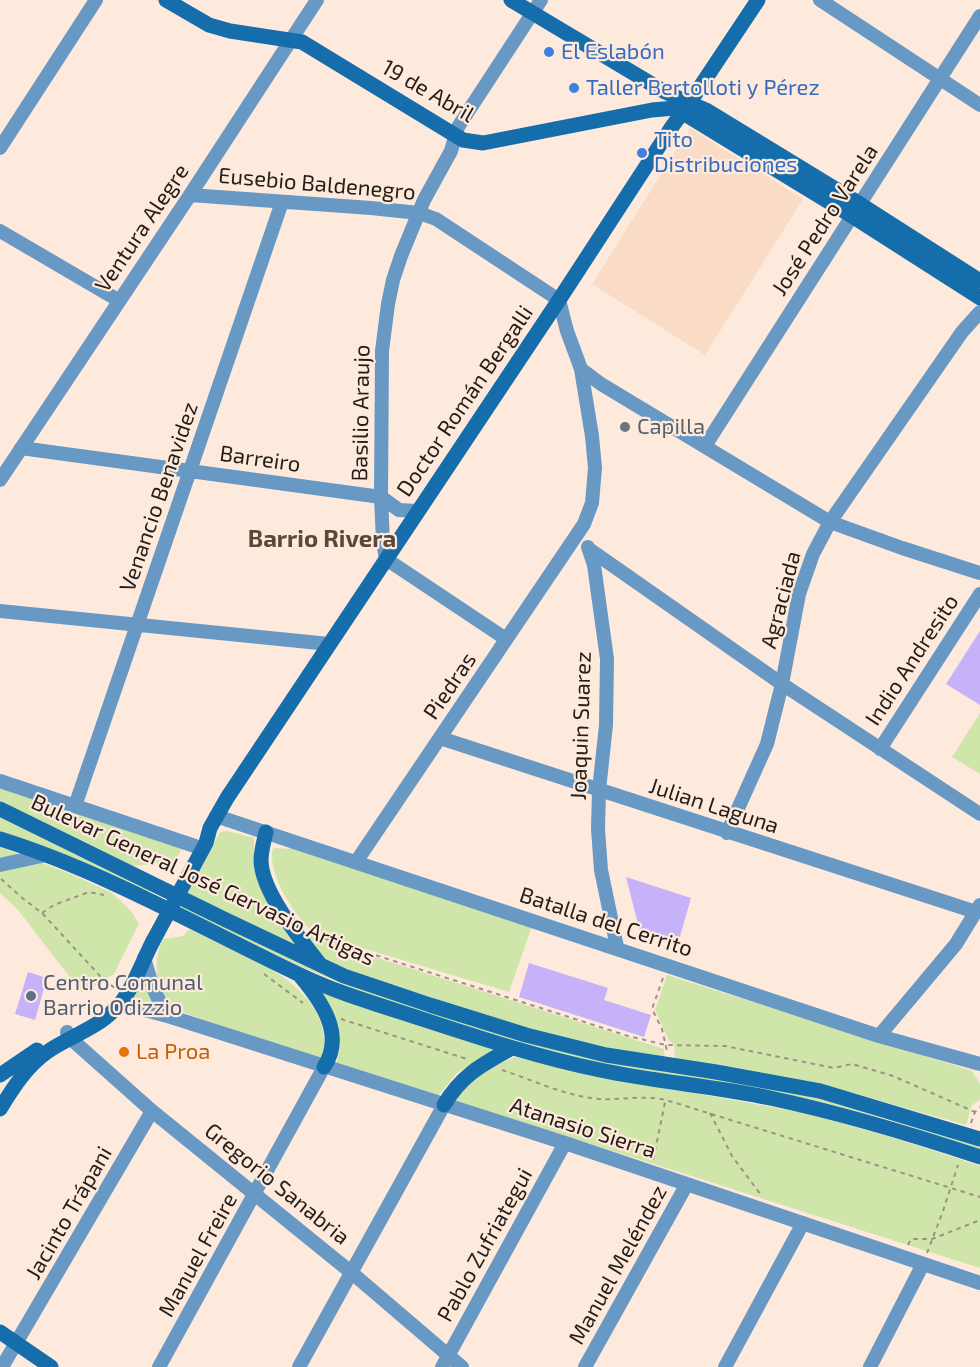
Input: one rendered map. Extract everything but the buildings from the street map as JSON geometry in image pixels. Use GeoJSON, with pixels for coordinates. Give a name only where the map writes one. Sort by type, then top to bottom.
{"type":"FeatureCollection","features":[{"type":"Feature","properties":{"kind":"main road","name":"19 de Abril"},"geometry":{"type":"LineString","coordinates":[[166,0],[209,25],[230,31],[302,42],[454,136],[473,142],[483,143],[668,107],[687,107]]}},
{"type":"Feature","properties":{"kind":"main road"},"geometry":{"type":"LineString","coordinates":[[511,0],[536,7],[687,107],[856,210],[980,281]]}},
{"type":"Feature","properties":{"kind":"main road","name":"Doctor Román Bergalli"},"geometry":{"type":"LineString","coordinates":[[189,865],[195,846],[758,0]]}},
{"type":"Feature","properties":{"kind":"main road"},"geometry":{"type":"LineString","coordinates":[[652,110],[655,101],[655,86]]}},
{"type":"Feature","properties":{"kind":"main road"},"geometry":{"type":"LineString","coordinates":[[856,210],[980,298]]}},
{"type":"Feature","properties":{"kind":"main road","name":"Bulevar General José Gervasio Artigas"},"geometry":{"type":"LineString","coordinates":[[0,809],[355,980],[526,1035],[606,1055],[820,1091],[974,1137]]}},
{"type":"Feature","properties":{"kind":"main road","name":"Doctor Román Bergalli"},"geometry":{"type":"LineString","coordinates":[[149,940],[189,865],[206,843],[213,822]]}},
{"type":"Feature","properties":{"kind":"main road"},"geometry":{"type":"LineString","coordinates":[[266,832],[261,861],[263,875],[282,912],[321,965]]}},
{"type":"Feature","properties":{"kind":"main road","name":"Bulevar General José Gervasio Artigas"},"geometry":{"type":"LineString","coordinates":[[0,839],[46,855],[299,975],[354,997],[512,1048],[602,1071],[769,1097],[852,1117],[980,1157]]}},
{"type":"Feature","properties":{"kind":"main road"},"geometry":{"type":"LineString","coordinates":[[0,1075],[69,1035],[103,1019],[117,1008],[144,958],[149,940]]}},
{"type":"Feature","properties":{"kind":"main road"},"geometry":{"type":"LineString","coordinates":[[0,1109],[22,1076],[35,1062],[100,1011],[118,990],[149,940]]}},
{"type":"Feature","properties":{"kind":"main road"},"geometry":{"type":"LineString","coordinates":[[299,975],[316,996],[330,1023],[332,1050],[324,1067]]}},
{"type":"Feature","properties":{"kind":"main road"},"geometry":{"type":"LineString","coordinates":[[444,1105],[466,1076],[512,1048]]}},
{"type":"Feature","properties":{"kind":"main road"},"geometry":{"type":"LineString","coordinates":[[0,1332],[51,1367]]}},
{"type":"Feature","properties":{"kind":"street"},"geometry":{"type":"LineString","coordinates":[[0,148],[96,0]]}},
{"type":"Feature","properties":{"kind":"street","name":"Ventura Alegre"},"geometry":{"type":"LineString","coordinates":[[0,480],[317,0]]}},
{"type":"Feature","properties":{"kind":"street"},"geometry":{"type":"LineString","coordinates":[[820,0],[980,105]]}},
{"type":"Feature","properties":{"kind":"street","name":"Basilio Araujo"},"geometry":{"type":"LineString","coordinates":[[386,559],[381,497],[381,393],[384,331],[396,272],[419,213],[451,151],[454,136],[536,7]]}},
{"type":"Feature","properties":{"kind":"street","name":"José Pedro Varela"},"geometry":{"type":"LineString","coordinates":[[705,446],[980,16]]}},
{"type":"Feature","properties":{"kind":"street"},"geometry":{"type":"LineString","coordinates":[[473,142],[468,129],[474,105]]}},
{"type":"Feature","properties":{"kind":"street","name":"Eusebio Baldenegro"},"geometry":{"type":"LineString","coordinates":[[190,195],[419,213],[436,219],[559,300]]}},
{"type":"Feature","properties":{"kind":"street","name":"Venancio Benavidez"},"geometry":{"type":"LineString","coordinates":[[75,806],[282,202]]}},
{"type":"Feature","properties":{"kind":"street"},"geometry":{"type":"LineString","coordinates":[[0,231],[118,300]]}},
{"type":"Feature","properties":{"kind":"street"},"geometry":{"type":"LineString","coordinates":[[559,300],[581,369],[595,468],[592,503],[579,532]]}},
{"type":"Feature","properties":{"kind":"street","name":"Agraciada"},"geometry":{"type":"LineString","coordinates":[[728,833],[767,744],[782,684],[799,594],[813,554],[830,522],[962,332],[980,312]]}},
{"type":"Feature","properties":{"kind":"street"},"geometry":{"type":"LineString","coordinates":[[581,369],[601,384],[830,522],[980,573]]}},
{"type":"Feature","properties":{"kind":"street","name":"Barreiro"},"geometry":{"type":"LineString","coordinates":[[21,448],[381,497],[399,510],[418,511]]}},
{"type":"Feature","properties":{"kind":"street","name":"Joaquin Suarez"},"geometry":{"type":"LineString","coordinates":[[579,532],[589,549],[594,565],[607,659],[606,725],[599,790],[598,829],[601,870],[617,948]]}},
{"type":"Feature","properties":{"kind":"street","name":"Piedras"},"geometry":{"type":"LineString","coordinates":[[356,862],[579,532]]}},
{"type":"Feature","properties":{"kind":"street"},"geometry":{"type":"LineString","coordinates":[[589,549],[782,684],[980,814]]}},
{"type":"Feature","properties":{"kind":"street"},"geometry":{"type":"LineString","coordinates":[[386,559],[506,639]]}},
{"type":"Feature","properties":{"kind":"street","name":"Indio Andresito"},"geometry":{"type":"LineString","coordinates":[[880,748],[980,594]]}},
{"type":"Feature","properties":{"kind":"street"},"geometry":{"type":"LineString","coordinates":[[0,611],[329,644]]}},
{"type":"Feature","properties":{"kind":"street","name":"Julian Laguna"},"geometry":{"type":"LineString","coordinates":[[440,738],[728,833],[978,909]]}},
{"type":"Feature","properties":{"kind":"street"},"geometry":{"type":"LineString","coordinates":[[0,781],[195,846]]}},
{"type":"Feature","properties":{"kind":"street","name":"Batalla del Cerrito"},"geometry":{"type":"LineString","coordinates":[[213,822],[266,832],[879,1036],[979,1066]]}},
{"type":"Feature","properties":{"kind":"street"},"geometry":{"type":"LineString","coordinates":[[0,865],[46,855]]}},
{"type":"Feature","properties":{"kind":"street"},"geometry":{"type":"LineString","coordinates":[[879,1036],[956,944],[978,909]]}},
{"type":"Feature","properties":{"kind":"street"},"geometry":{"type":"LineString","coordinates":[[144,958],[153,990],[171,1017]]}},
{"type":"Feature","properties":{"kind":"street","name":"Atanasio Sierra"},"geometry":{"type":"LineString","coordinates":[[137,1008],[565,1143],[980,1283]]}},
{"type":"Feature","properties":{"kind":"street","name":"Gregorio Sanabria"},"geometry":{"type":"LineString","coordinates":[[69,1035],[153,1111],[352,1273],[445,1361],[462,1367]]}},
{"type":"Feature","properties":{"kind":"street","name":"Manuel Freire"},"geometry":{"type":"LineString","coordinates":[[159,1367],[324,1067]]}},
{"type":"Feature","properties":{"kind":"street"},"geometry":{"type":"LineString","coordinates":[[299,1367],[444,1105]]}},
{"type":"Feature","properties":{"kind":"street","name":"Jacinto Trápani"},"geometry":{"type":"LineString","coordinates":[[2,1367],[153,1111]]}},
{"type":"Feature","properties":{"kind":"street","name":"Pablo Zufriategui"},"geometry":{"type":"LineString","coordinates":[[445,1361],[565,1143]]}},
{"type":"Feature","properties":{"kind":"street","name":"Manuel Meléndez"},"geometry":{"type":"LineString","coordinates":[[585,1367],[687,1184]]}},
{"type":"Feature","properties":{"kind":"street"},"geometry":{"type":"LineString","coordinates":[[725,1367],[802,1223]]}},
{"type":"Feature","properties":{"kind":"street"},"geometry":{"type":"LineString","coordinates":[[870,1367],[923,1264]]}},
{"type":"Feature","properties":{"kind":"path"},"geometry":{"type":"LineString","coordinates":[[0,878],[42,913],[101,977],[118,990]]}},
{"type":"Feature","properties":{"kind":"path"},"geometry":{"type":"LineString","coordinates":[[314,936],[628,1036],[666,1045],[725,1046],[834,1068],[852,1064],[893,1076],[975,1112]]}},
{"type":"Feature","properties":{"kind":"path"},"geometry":{"type":"LineString","coordinates":[[974,1137],[975,1112],[980,1107]]}},
{"type":"Feature","properties":{"kind":"path"},"geometry":{"type":"LineString","coordinates":[[710,1112],[732,1156],[761,1195]]}},
{"type":"Feature","properties":{"kind":"path"},"geometry":{"type":"LineString","coordinates":[[923,1264],[964,1151]]}},
{"type":"Feature","properties":{"kind":"path"},"geometry":{"type":"LineString","coordinates":[[902,1257],[911,1239],[932,1239],[980,1220]]}},
{"type":"Feature","properties":{"kind":"shaded area"},"geometry":{"type":"Polygon","coordinates":[[[690,128],[803,199],[705,355],[592,284],[690,128]]]}},
{"type":"Feature","properties":{"kind":"green space"},"geometry":{"type":"Polygon","coordinates":[[[980,713],[980,774],[952,757],[980,713]]]}},
{"type":"Feature","properties":{"kind":"green space"},"geometry":{"type":"Polygon","coordinates":[[[0,788],[182,848],[175,862],[132,866],[0,801],[0,788]]]}},
{"type":"Feature","properties":{"kind":"green space"},"geometry":{"type":"Polygon","coordinates":[[[0,816],[150,889],[147,895],[0,832],[0,816]]]}},
{"type":"Feature","properties":{"kind":"green space"},"geometry":{"type":"Polygon","coordinates":[[[227,831],[254,838],[254,869],[258,882],[295,946],[187,894],[220,832],[227,831]]]}},
{"type":"Feature","properties":{"kind":"green space"},"geometry":{"type":"Polygon","coordinates":[[[0,847],[71,874],[112,893],[132,912],[139,924],[114,974],[82,993],[18,910],[0,893],[0,847]]]}},
{"type":"Feature","properties":{"kind":"green space"},"geometry":{"type":"Polygon","coordinates":[[[290,847],[532,926],[509,992],[315,934],[292,907],[278,883],[274,870],[273,849],[290,847]]]}},
{"type":"Feature","properties":{"kind":"green space"},"geometry":{"type":"Polygon","coordinates":[[[182,905],[378,994],[742,1083],[821,1097],[980,1145],[980,1149],[883,1118],[818,1101],[606,1065],[550,1052],[376,998],[179,911],[182,905]]]}},
{"type":"Feature","properties":{"kind":"green space"},"geometry":{"type":"Polygon","coordinates":[[[189,929],[257,961],[300,991],[315,1009],[323,1031],[324,1056],[320,1059],[246,1035],[185,1013],[170,1004],[158,981],[157,963],[160,947],[163,939],[183,936],[189,929]]]}},
{"type":"Feature","properties":{"kind":"green space"},"geometry":{"type":"Polygon","coordinates":[[[302,930],[315,938],[664,1049],[665,1058],[605,1047],[545,1032],[365,976],[325,957],[302,930]]]}},
{"type":"Feature","properties":{"kind":"green space"},"geometry":{"type":"Polygon","coordinates":[[[142,974],[158,1008],[127,1002],[142,974]]]}},
{"type":"Feature","properties":{"kind":"green space"},"geometry":{"type":"Polygon","coordinates":[[[667,975],[972,1071],[980,1084],[980,1100],[972,1105],[966,1125],[837,1089],[675,1060],[674,1044],[669,1041],[655,1010],[667,975]]]}},
{"type":"Feature","properties":{"kind":"green space"},"geometry":{"type":"Polygon","coordinates":[[[321,991],[494,1050],[457,1073],[438,1096],[337,1063],[339,1035],[321,991]]]}},
{"type":"Feature","properties":{"kind":"green space"},"geometry":{"type":"Polygon","coordinates":[[[515,1057],[602,1077],[806,1113],[980,1166],[980,1268],[456,1101],[455,1098],[461,1091],[475,1079],[515,1057]]]}},
{"type":"Feature","properties":{"kind":"place","name":"El Eslabón"},"geometry":{"type":"Point","coordinates":[549,52]}},
{"type":"Feature","properties":{"kind":"place","name":"Taller Bertolloti y Pérez"},"geometry":{"type":"Point","coordinates":[574,88]}},
{"type":"Feature","properties":{"kind":"place","name":"Tito Distribuciones"},"geometry":{"type":"Point","coordinates":[642,153]}},
{"type":"Feature","properties":{"kind":"place","name":"Capilla"},"geometry":{"type":"Point","coordinates":[625,427]}},
{"type":"Feature","properties":{"kind":"place","name":"Centro Comunal Barrio Odizzio"},"geometry":{"type":"Point","coordinates":[31,996]}},
{"type":"Feature","properties":{"kind":"place","name":"La Proa"},"geometry":{"type":"Point","coordinates":[124,1052]}},
{"type":"Feature","properties":{"kind":"district","name":"Barrio Rivera"},"geometry":{"type":"Point","coordinates":[322,539]}}]}
